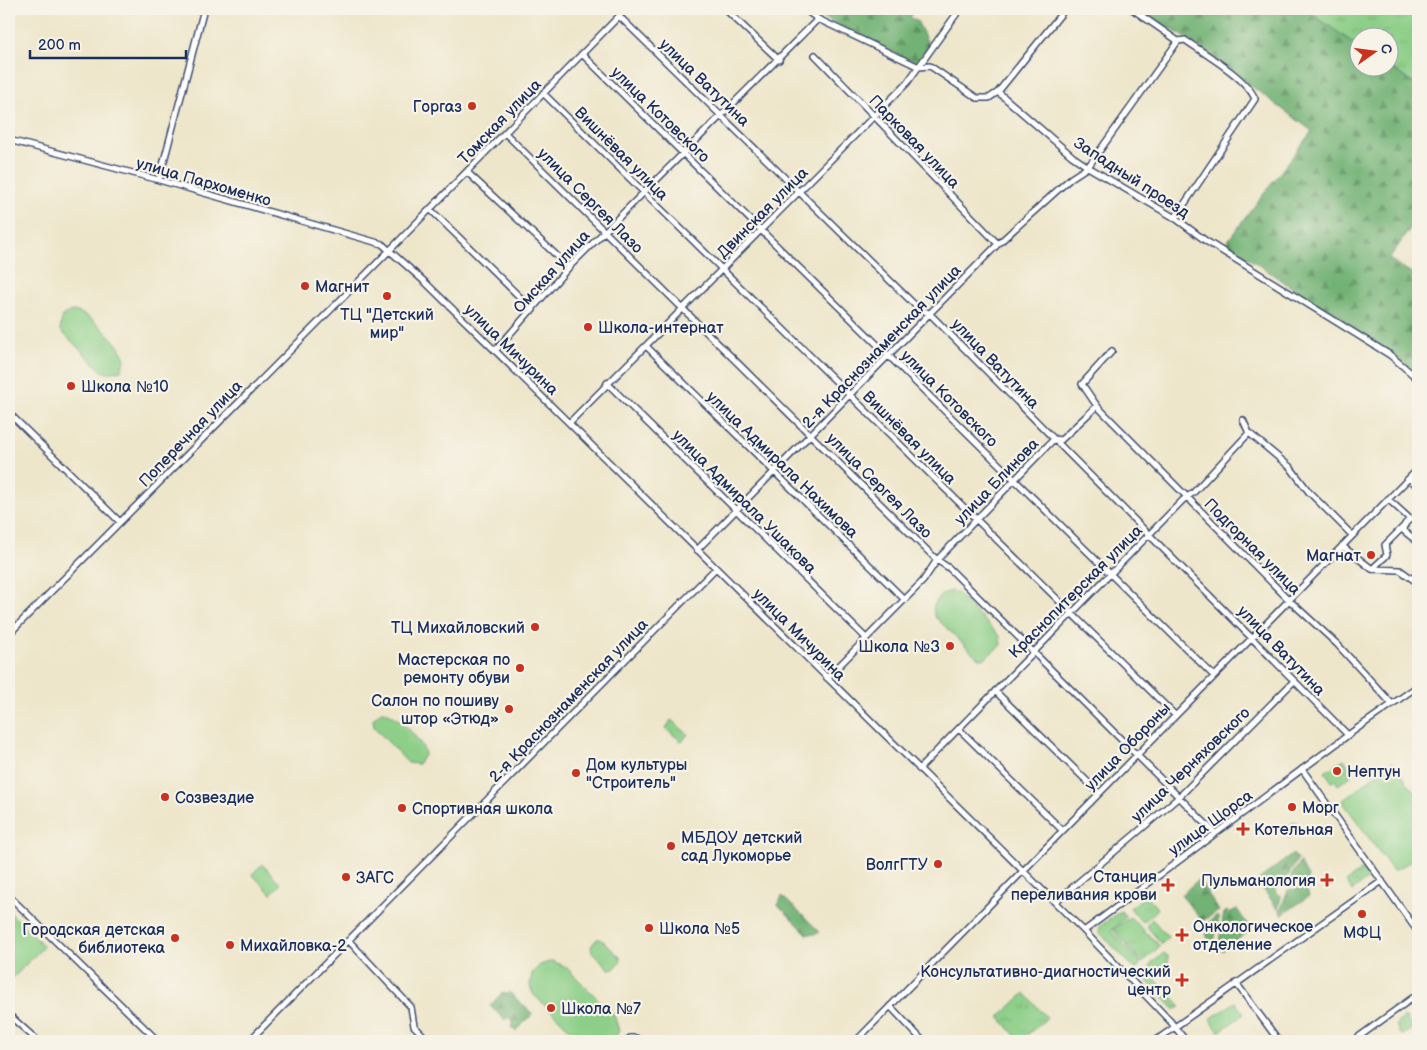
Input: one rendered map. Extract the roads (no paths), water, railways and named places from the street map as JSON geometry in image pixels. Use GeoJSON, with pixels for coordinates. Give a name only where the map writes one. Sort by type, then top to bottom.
{"type":"FeatureCollection","features":[{"type":"Feature","properties":{"kind":"street"},"geometry":{"type":"LineString","coordinates":[[160,180],[204,9]]}},
{"type":"Feature","properties":{"kind":"street","name":"Томская улица"},"geometry":{"type":"LineString","coordinates":[[390,250],[626,9]]}},
{"type":"Feature","properties":{"kind":"street"},"geometry":{"type":"LineString","coordinates":[[725,9],[779,60]]}},
{"type":"Feature","properties":{"kind":"street"},"geometry":{"type":"LineString","coordinates":[[804,9],[818,19],[919,67],[930,66],[978,98],[989,98],[998,92],[1065,9]]}},
{"type":"Feature","properties":{"kind":"street","name":"Двинская улица"},"geometry":{"type":"LineString","coordinates":[[569,423],[875,117],[919,67],[960,9]]}},
{"type":"Feature","properties":{"kind":"street"},"geometry":{"type":"LineString","coordinates":[[1132,9],[1178,41],[1186,40],[1251,89],[1255,99],[1174,218]]}},
{"type":"Feature","properties":{"kind":"street","name":"улица Ватутина"},"geometry":{"type":"LineString","coordinates":[[619,16],[917,307],[930,314],[1253,637],[1348,735]]}},
{"type":"Feature","properties":{"kind":"street","name":"Омская улица"},"geometry":{"type":"LineString","coordinates":[[495,351],[569,267],[721,114],[779,60],[818,19]]}},
{"type":"Feature","properties":{"kind":"street","name":"2-я Краснознаменская улица"},"geometry":{"type":"LineString","coordinates":[[697,550],[998,244],[1071,178],[1088,167],[1178,41]]}},
{"type":"Feature","properties":{"kind":"street","name":"улица Котовского"},"geometry":{"type":"LineString","coordinates":[[582,54],[762,229],[1214,676]]}},
{"type":"Feature","properties":{"kind":"street","name":"Парковая улица"},"geometry":{"type":"LineString","coordinates":[[815,55],[998,244]]}},
{"type":"Feature","properties":{"kind":"street","name":"Западный проезд"},"geometry":{"type":"LineString","coordinates":[[998,92],[1072,156],[1088,167],[1174,218],[1206,241],[1390,355],[1418,379]]}},
{"type":"Feature","properties":{"kind":"street","name":"Вишнёвая улица"},"geometry":{"type":"LineString","coordinates":[[543,93],[1175,715]]}},
{"type":"Feature","properties":{"kind":"street","name":"улица Сергея Лазо"},"geometry":{"type":"LineString","coordinates":[[505,133],[812,434],[937,560],[949,568],[1215,833]]}},
{"type":"Feature","properties":{"kind":"street","name":"улица Пархоменко"},"geometry":{"type":"LineString","coordinates":[[9,140],[160,180],[382,244],[390,250]]}},
{"type":"Feature","properties":{"kind":"street"},"geometry":{"type":"LineString","coordinates":[[467,172],[569,267]]}},
{"type":"Feature","properties":{"kind":"street"},"geometry":{"type":"LineString","coordinates":[[430,209],[533,310]]}},
{"type":"Feature","properties":{"kind":"street","name":"улица Мичурина"},"geometry":{"type":"LineString","coordinates":[[390,250],[569,423],[1055,902],[1175,1026],[1186,1041]]}},
{"type":"Feature","properties":{"kind":"street","name":"Поперечная улица"},"geometry":{"type":"LineString","coordinates":[[9,634],[390,250]]}},
{"type":"Feature","properties":{"kind":"street","name":"улица Адмирала Нахимова"},"geometry":{"type":"LineString","coordinates":[[646,346],[904,599]]}},
{"type":"Feature","properties":{"kind":"street"},"geometry":{"type":"LineString","coordinates":[[1097,406],[1082,384],[1112,351]]}},
{"type":"Feature","properties":{"kind":"street","name":"улица Адмирала Ушакова"},"geometry":{"type":"LineString","coordinates":[[608,384],[865,637]]}},
{"type":"Feature","properties":{"kind":"street","name":"улица Блинова"},"geometry":{"type":"LineString","coordinates":[[827,678],[865,637],[923,581],[937,560],[1014,479],[1054,439],[1061,440],[1097,406]]}},
{"type":"Feature","properties":{"kind":"street","name":"Подгорная улица"},"geometry":{"type":"LineString","coordinates":[[1097,406],[1289,600],[1337,644],[1392,704]]}},
{"type":"Feature","properties":{"kind":"street"},"geometry":{"type":"LineString","coordinates":[[9,413],[120,522]]}},
{"type":"Feature","properties":{"kind":"street"},"geometry":{"type":"LineString","coordinates":[[1243,420],[1250,432],[1290,467],[1309,492],[1352,535]]}},
{"type":"Feature","properties":{"kind":"street","name":"Краснопитерская улица"},"geometry":{"type":"LineString","coordinates":[[919,769],[1071,612],[1188,498],[1250,432]]}},
{"type":"Feature","properties":{"kind":"street","name":"улица Обороны"},"geometry":{"type":"LineString","coordinates":[[856,1041],[1418,469]]}},
{"type":"Feature","properties":{"kind":"street"},"geometry":{"type":"LineString","coordinates":[[1409,478],[1418,487]]}},
{"type":"Feature","properties":{"kind":"street"},"geometry":{"type":"LineString","coordinates":[[1372,569],[1387,555],[1385,545],[1410,519],[1388,499]]}},
{"type":"Feature","properties":{"kind":"street"},"geometry":{"type":"LineString","coordinates":[[1405,524],[1404,531],[1418,542]]}},
{"type":"Feature","properties":{"kind":"street"},"geometry":{"type":"LineString","coordinates":[[1342,546],[1372,569],[1400,570],[1418,583]]}},
{"type":"Feature","properties":{"kind":"street","name":"2-я Краснознаменская улица"},"geometry":{"type":"LineString","coordinates":[[249,1041],[716,568]]}},
{"type":"Feature","properties":{"kind":"street","name":"улица Черняховского"},"geometry":{"type":"LineString","coordinates":[[1055,902],[1179,797],[1294,681]]}},
{"type":"Feature","properties":{"kind":"street","name":"улица Щорса"},"geometry":{"type":"LineString","coordinates":[[1084,931],[1348,735],[1418,686]]}},
{"type":"Feature","properties":{"kind":"street"},"geometry":{"type":"LineString","coordinates":[[996,691],[1099,792]]}},
{"type":"Feature","properties":{"kind":"street"},"geometry":{"type":"LineString","coordinates":[[959,728],[1062,830]]}},
{"type":"Feature","properties":{"kind":"street"},"geometry":{"type":"LineString","coordinates":[[1302,769],[1418,932]]}},
{"type":"Feature","properties":{"kind":"street"},"geometry":{"type":"LineString","coordinates":[[1155,1041],[1236,982],[1382,881]]}},
{"type":"Feature","properties":{"kind":"street"},"geometry":{"type":"LineString","coordinates":[[9,896],[158,1041]]}},
{"type":"Feature","properties":{"kind":"street"},"geometry":{"type":"LineString","coordinates":[[349,941],[411,1007],[414,1026],[429,1041]]}},
{"type":"Feature","properties":{"kind":"street"},"geometry":{"type":"LineString","coordinates":[[1236,982],[1279,1041]]}},
{"type":"Feature","properties":{"kind":"street"},"geometry":{"type":"LineString","coordinates":[[1353,1041],[1418,994]]}},
{"type":"Feature","properties":{"kind":"street"},"geometry":{"type":"LineString","coordinates":[[890,1006],[923,1041]]}},
{"type":"Feature","properties":{"kind":"street"},"geometry":{"type":"LineString","coordinates":[[9,1015],[38,1041]]}},
{"type":"Feature","properties":{"kind":"street"},"geometry":{"type":"LineString","coordinates":[[628,1040],[636,1038],[640,1041]]}},
{"type":"Feature","properties":{"kind":"place","name":"Горгаз"},"geometry":{"type":"Point","coordinates":[472,106]}},
{"type":"Feature","properties":{"kind":"place","name":"Магнит"},"geometry":{"type":"Point","coordinates":[305,286]}},
{"type":"Feature","properties":{"kind":"place","name":"ТЦ \"Детский мир\""},"geometry":{"type":"Point","coordinates":[387,296]}},
{"type":"Feature","properties":{"kind":"place","name":"Школа-интернат"},"geometry":{"type":"Point","coordinates":[588,327]}},
{"type":"Feature","properties":{"kind":"place","name":"Школа №10"},"geometry":{"type":"Point","coordinates":[71,386]}},
{"type":"Feature","properties":{"kind":"place","name":"Магнат"},"geometry":{"type":"Point","coordinates":[1371,555]}},
{"type":"Feature","properties":{"kind":"place","name":"ТЦ Михайловский"},"geometry":{"type":"Point","coordinates":[535,627]}},
{"type":"Feature","properties":{"kind":"place","name":"Школа №3"},"geometry":{"type":"Point","coordinates":[950,646]}},
{"type":"Feature","properties":{"kind":"place","name":"Мастерская по ремонту обуви"},"geometry":{"type":"Point","coordinates":[520,668]}},
{"type":"Feature","properties":{"kind":"place","name":"Салон по пошиву штор «Этюд»"},"geometry":{"type":"Point","coordinates":[509,709]}},
{"type":"Feature","properties":{"kind":"place","name":"Нептун"},"geometry":{"type":"Point","coordinates":[1337,771]}},
{"type":"Feature","properties":{"kind":"place","name":"Дом культуры \"Строитель\""},"geometry":{"type":"Point","coordinates":[576,773]}},
{"type":"Feature","properties":{"kind":"place","name":"Созвездие"},"geometry":{"type":"Point","coordinates":[165,797]}},
{"type":"Feature","properties":{"kind":"place","name":"Морг"},"geometry":{"type":"Point","coordinates":[1292,807]}},
{"type":"Feature","properties":{"kind":"place","name":"Спортивная школа"},"geometry":{"type":"Point","coordinates":[402,808]}},
{"type":"Feature","properties":{"kind":"place","name":"Котельная"},"geometry":{"type":"Point","coordinates":[1243,829]}},
{"type":"Feature","properties":{"kind":"place","name":"МБДОУ детский сад Лукоморье"},"geometry":{"type":"Point","coordinates":[671,846]}},
{"type":"Feature","properties":{"kind":"place","name":"ВолгГТУ"},"geometry":{"type":"Point","coordinates":[938,864]}},
{"type":"Feature","properties":{"kind":"place","name":"ЗАГС"},"geometry":{"type":"Point","coordinates":[346,877]}},
{"type":"Feature","properties":{"kind":"place","name":"Пульманология"},"geometry":{"type":"Point","coordinates":[1327,880]}},
{"type":"Feature","properties":{"kind":"place","name":"Станция переливания крови"},"geometry":{"type":"Point","coordinates":[1168,885]}},
{"type":"Feature","properties":{"kind":"place","name":"МФЦ"},"geometry":{"type":"Point","coordinates":[1362,914]}},
{"type":"Feature","properties":{"kind":"place","name":"Школа №5"},"geometry":{"type":"Point","coordinates":[649,928]}},
{"type":"Feature","properties":{"kind":"place","name":"Онкологическое отделение"},"geometry":{"type":"Point","coordinates":[1182,935]}},
{"type":"Feature","properties":{"kind":"place","name":"Городская детская библиотека"},"geometry":{"type":"Point","coordinates":[175,938]}},
{"type":"Feature","properties":{"kind":"place","name":"Михайловка-2"},"geometry":{"type":"Point","coordinates":[230,945]}},
{"type":"Feature","properties":{"kind":"place","name":"Консультативно-диагностический центр"},"geometry":{"type":"Point","coordinates":[1182,980]}},
{"type":"Feature","properties":{"kind":"place","name":"Школа №7"},"geometry":{"type":"Point","coordinates":[551,1008]}}]}
